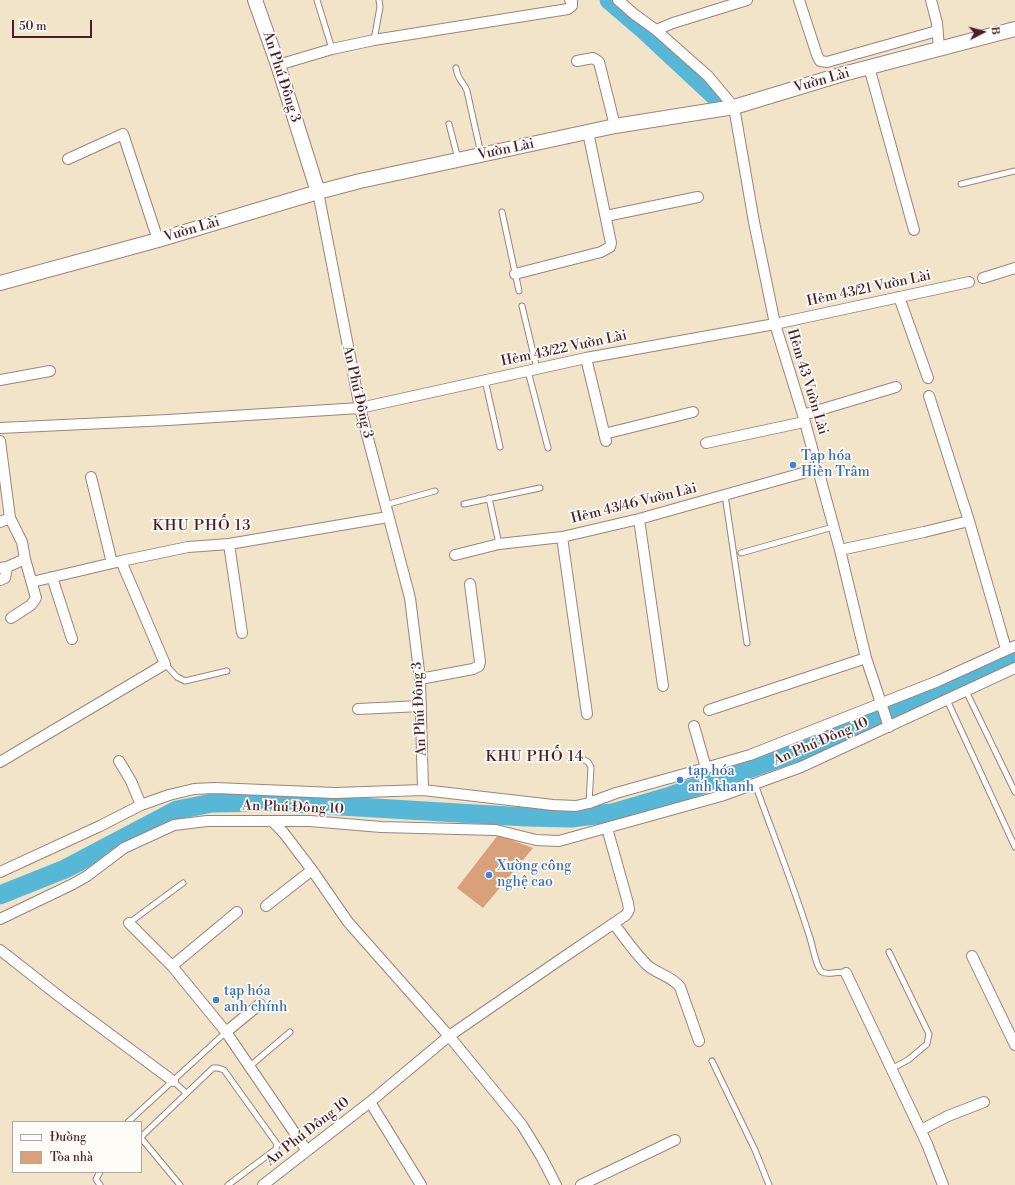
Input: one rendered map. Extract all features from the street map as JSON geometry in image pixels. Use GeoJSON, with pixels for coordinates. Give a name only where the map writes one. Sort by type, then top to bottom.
{"type":"FeatureCollection","features":[{"type":"Feature","properties":{"kind":"main road","name":"An Phú Đông 3"},"geometry":{"type":"LineString","coordinates":[[255,0],[278,65],[318,192]]}},
{"type":"Feature","properties":{"kind":"main road","name":"Vườn Lài"},"geometry":{"type":"LineString","coordinates":[[0,283],[158,240],[318,192],[360,181],[615,126],[734,107],[869,67],[1015,29]]}},
{"type":"Feature","properties":{"kind":"street"},"geometry":{"type":"LineString","coordinates":[[278,65],[332,49],[374,40],[568,9],[572,6],[572,2],[570,0]]}},
{"type":"Feature","properties":{"kind":"street"},"geometry":{"type":"LineString","coordinates":[[618,0],[656,30],[708,76],[734,107]]}},
{"type":"Feature","properties":{"kind":"street"},"geometry":{"type":"LineString","coordinates":[[656,30],[673,23],[747,0]]}},
{"type":"Feature","properties":{"kind":"street"},"geometry":{"type":"LineString","coordinates":[[799,0],[820,61],[827,62],[938,31]]}},
{"type":"Feature","properties":{"kind":"street"},"geometry":{"type":"LineString","coordinates":[[931,0],[938,31],[939,49]]}},
{"type":"Feature","properties":{"kind":"street"},"geometry":{"type":"LineString","coordinates":[[577,61],[593,58],[599,62],[615,126]]}},
{"type":"Feature","properties":{"kind":"street"},"geometry":{"type":"LineString","coordinates":[[869,67],[914,230]]}},
{"type":"Feature","properties":{"kind":"street","name":"Hẻm 43 Vườn Lài"},"geometry":{"type":"LineString","coordinates":[[734,107],[754,222],[775,324],[804,419],[840,550],[866,658],[888,725]]}},
{"type":"Feature","properties":{"kind":"street"},"geometry":{"type":"LineString","coordinates":[[515,274],[607,250],[610,247],[611,243],[606,216],[588,132]]}},
{"type":"Feature","properties":{"kind":"street"},"geometry":{"type":"LineString","coordinates":[[68,159],[124,134],[158,240]]}},
{"type":"Feature","properties":{"kind":"street","name":"An Phú Đông 3"},"geometry":{"type":"LineString","coordinates":[[318,192],[360,408],[410,598],[420,679],[423,790]]}},
{"type":"Feature","properties":{"kind":"street"},"geometry":{"type":"LineString","coordinates":[[606,216],[698,197]]}},
{"type":"Feature","properties":{"kind":"street"},"geometry":{"type":"LineString","coordinates":[[983,278],[1015,268]]}},
{"type":"Feature","properties":{"kind":"street","name":"Hẻm 43/21 Vườn Lài"},"geometry":{"type":"LineString","coordinates":[[775,324],[969,282]]}},
{"type":"Feature","properties":{"kind":"street"},"geometry":{"type":"LineString","coordinates":[[899,297],[928,378]]}},
{"type":"Feature","properties":{"kind":"street","name":"Hẻm 43/22 Vườn Lài"},"geometry":{"type":"LineString","coordinates":[[0,428],[176,420],[360,408],[586,358],[775,324]]}},
{"type":"Feature","properties":{"kind":"street"},"geometry":{"type":"LineString","coordinates":[[586,358],[605,437],[693,412]]}},
{"type":"Feature","properties":{"kind":"street"},"geometry":{"type":"LineString","coordinates":[[0,380],[50,371]]}},
{"type":"Feature","properties":{"kind":"street"},"geometry":{"type":"LineString","coordinates":[[706,443],[804,419],[896,386]]}},
{"type":"Feature","properties":{"kind":"street"},"geometry":{"type":"LineString","coordinates":[[0,872],[100,826],[140,805],[194,789],[215,788],[335,793],[423,790],[553,806],[576,806],[750,754],[882,706],[1010,648],[929,396]]}},
{"type":"Feature","properties":{"kind":"street"},"geometry":{"type":"LineString","coordinates":[[0,441],[10,518],[22,542],[25,559],[36,594],[34,602],[11,618]]}},
{"type":"Feature","properties":{"kind":"street","name":"Hẻm 43/46 Vườn Lài"},"geometry":{"type":"LineString","coordinates":[[455,555],[499,544],[562,537],[639,519],[817,469]]}},
{"type":"Feature","properties":{"kind":"street"},"geometry":{"type":"LineString","coordinates":[[0,762],[165,664],[116,562],[91,477]]}},
{"type":"Feature","properties":{"kind":"street"},"geometry":{"type":"LineString","coordinates":[[32,582],[188,547],[229,544],[388,517]]}},
{"type":"Feature","properties":{"kind":"street"},"geometry":{"type":"LineString","coordinates":[[0,522],[10,518]]}},
{"type":"Feature","properties":{"kind":"street"},"geometry":{"type":"LineString","coordinates":[[639,519],[663,686]]}},
{"type":"Feature","properties":{"kind":"street"},"geometry":{"type":"LineString","coordinates":[[840,550],[969,521]]}},
{"type":"Feature","properties":{"kind":"street"},"geometry":{"type":"LineString","coordinates":[[562,537],[587,714]]}},
{"type":"Feature","properties":{"kind":"street"},"geometry":{"type":"LineString","coordinates":[[229,544],[242,633]]}},
{"type":"Feature","properties":{"kind":"street"},"geometry":{"type":"LineString","coordinates":[[0,580],[5,578],[4,567],[25,559]]}},
{"type":"Feature","properties":{"kind":"street"},"geometry":{"type":"LineString","coordinates":[[52,577],[72,639]]}},
{"type":"Feature","properties":{"kind":"street"},"geometry":{"type":"LineString","coordinates":[[420,679],[473,669],[479,666],[480,662],[470,584]]}},
{"type":"Feature","properties":{"kind":"street"},"geometry":{"type":"LineString","coordinates":[[709,710],[866,658]]}},
{"type":"Feature","properties":{"kind":"street","name":"An Phú Đông 10"},"geometry":{"type":"LineString","coordinates":[[0,919],[73,884],[124,848],[174,825],[207,821],[310,821],[381,827],[496,830],[536,840],[559,841],[721,796],[801,767],[888,725],[947,700],[1015,668]]}},
{"type":"Feature","properties":{"kind":"street"},"geometry":{"type":"LineString","coordinates":[[358,709],[421,706]]}},
{"type":"Feature","properties":{"kind":"street"},"geometry":{"type":"LineString","coordinates":[[694,726],[706,768]]}},
{"type":"Feature","properties":{"kind":"street"},"geometry":{"type":"LineString","coordinates":[[119,761],[131,781],[140,805]]}},
{"type":"Feature","properties":{"kind":"street"},"geometry":{"type":"LineString","coordinates":[[272,821],[283,832],[312,870],[348,922],[450,1036],[522,1125],[541,1156],[556,1185]]}},
{"type":"Feature","properties":{"kind":"street","name":"An Phú Đông 10"},"geometry":{"type":"LineString","coordinates":[[263,1185],[370,1102],[450,1036],[626,915],[628,903],[607,828]]}},
{"type":"Feature","properties":{"kind":"street"},"geometry":{"type":"LineString","coordinates":[[266,906],[312,870]]}},
{"type":"Feature","properties":{"kind":"street"},"geometry":{"type":"LineString","coordinates":[[172,966],[237,912]]}},
{"type":"Feature","properties":{"kind":"street"},"geometry":{"type":"LineString","coordinates":[[129,923],[172,966],[226,1032],[307,1152]]}},
{"type":"Feature","properties":{"kind":"street"},"geometry":{"type":"LineString","coordinates":[[614,924],[647,965],[659,973],[676,981],[680,987],[699,1041]]}},
{"type":"Feature","properties":{"kind":"street"},"geometry":{"type":"LineString","coordinates":[[0,950],[60,997],[173,1081]]}},
{"type":"Feature","properties":{"kind":"street"},"geometry":{"type":"LineString","coordinates":[[972,956],[1015,1045]]}},
{"type":"Feature","properties":{"kind":"street"},"geometry":{"type":"LineString","coordinates":[[846,973],[921,1130],[943,1185]]}},
{"type":"Feature","properties":{"kind":"street"},"geometry":{"type":"LineString","coordinates":[[226,1032],[260,1004]]}},
{"type":"Feature","properties":{"kind":"street"},"geometry":{"type":"LineString","coordinates":[[370,1102],[421,1185]]}},
{"type":"Feature","properties":{"kind":"street"},"geometry":{"type":"LineString","coordinates":[[921,1130],[948,1116],[984,1102]]}},
{"type":"Feature","properties":{"kind":"street"},"geometry":{"type":"LineString","coordinates":[[581,1185],[675,1140]]}},
{"type":"Feature","properties":{"kind":"lane"},"geometry":{"type":"LineString","coordinates":[[317,0],[332,49]]}},
{"type":"Feature","properties":{"kind":"lane"},"geometry":{"type":"LineString","coordinates":[[374,40],[380,7],[379,0]]}},
{"type":"Feature","properties":{"kind":"lane"},"geometry":{"type":"LineString","coordinates":[[456,68],[458,78],[465,86],[467,91],[482,155]]}},
{"type":"Feature","properties":{"kind":"lane"},"geometry":{"type":"LineString","coordinates":[[449,124],[459,160]]}},
{"type":"Feature","properties":{"kind":"lane"},"geometry":{"type":"LineString","coordinates":[[961,184],[1015,172]]}},
{"type":"Feature","properties":{"kind":"lane"},"geometry":{"type":"LineString","coordinates":[[502,212],[519,291]]}},
{"type":"Feature","properties":{"kind":"lane"},"geometry":{"type":"LineString","coordinates":[[522,306],[532,370],[548,448]]}},
{"type":"Feature","properties":{"kind":"lane"},"geometry":{"type":"LineString","coordinates":[[485,380],[500,447]]}},
{"type":"Feature","properties":{"kind":"lane"},"geometry":{"type":"LineString","coordinates":[[464,504],[540,488]]}},
{"type":"Feature","properties":{"kind":"lane"},"geometry":{"type":"LineString","coordinates":[[385,505],[436,491]]}},
{"type":"Feature","properties":{"kind":"lane"},"geometry":{"type":"LineString","coordinates":[[725,495],[747,643]]}},
{"type":"Feature","properties":{"kind":"lane"},"geometry":{"type":"LineString","coordinates":[[489,498],[499,544]]}},
{"type":"Feature","properties":{"kind":"lane"},"geometry":{"type":"LineString","coordinates":[[741,553],[833,527]]}},
{"type":"Feature","properties":{"kind":"lane"},"geometry":{"type":"LineString","coordinates":[[165,664],[177,678],[185,681],[227,671]]}},
{"type":"Feature","properties":{"kind":"lane"},"geometry":{"type":"LineString","coordinates":[[966,691],[1015,792]]}},
{"type":"Feature","properties":{"kind":"lane"},"geometry":{"type":"LineString","coordinates":[[947,700],[1015,847]]}},
{"type":"Feature","properties":{"kind":"lane"},"geometry":{"type":"LineString","coordinates":[[579,757],[588,762],[591,767],[589,803]]}},
{"type":"Feature","properties":{"kind":"lane"},"geometry":{"type":"LineString","coordinates":[[754,784],[809,935],[816,962],[820,970],[826,973],[846,973]]}},
{"type":"Feature","properties":{"kind":"lane"},"geometry":{"type":"LineString","coordinates":[[129,923],[183,883]]}},
{"type":"Feature","properties":{"kind":"lane"},"geometry":{"type":"LineString","coordinates":[[889,952],[929,1034],[927,1044],[908,1060],[891,1069]]}},
{"type":"Feature","properties":{"kind":"lane"},"geometry":{"type":"LineString","coordinates":[[129,1121],[226,1032]]}},
{"type":"Feature","properties":{"kind":"lane"},"geometry":{"type":"LineString","coordinates":[[249,1067],[290,1032]]}},
{"type":"Feature","properties":{"kind":"lane"},"geometry":{"type":"LineString","coordinates":[[712,1061],[755,1150],[769,1185]]}},
{"type":"Feature","properties":{"kind":"lane"},"geometry":{"type":"LineString","coordinates":[[142,1137],[213,1068],[221,1068],[278,1144],[276,1150],[228,1185]]}},
{"type":"Feature","properties":{"kind":"lane"},"geometry":{"type":"LineString","coordinates":[[173,1081],[186,1093]]}},
{"type":"Feature","properties":{"kind":"lane"},"geometry":{"type":"LineString","coordinates":[[142,1139],[180,1185]]}},
{"type":"Feature","properties":{"kind":"lane"},"geometry":{"type":"LineString","coordinates":[[99,1173],[96,1179],[100,1185]]}},
{"type":"Feature","properties":{"kind":"building","name":"Xường công nghệ cao"},"geometry":{"type":"Polygon","coordinates":[[[498,835],[533,848],[483,908],[457,888],[498,835]]]}},
{"type":"Feature","properties":{"kind":"waterway"},"geometry":{"type":"LineString","coordinates":[[609,0],[644,30],[717,98]]}},
{"type":"Feature","properties":{"kind":"waterway"},"geometry":{"type":"LineString","coordinates":[[0,895],[65,869],[177,810],[212,803],[274,802],[526,817],[571,818],[612,813],[670,796],[812,747],[1015,656]]}},
{"type":"Feature","properties":{"kind":"place","name":"Tạp hóa Hiền Trâm"},"geometry":{"type":"Point","coordinates":[793,465]}},
{"type":"Feature","properties":{"kind":"place","name":"tạp hóa anh khanh"},"geometry":{"type":"Point","coordinates":[680,780]}},
{"type":"Feature","properties":{"kind":"place","name":"Xường công nghệ cao"},"geometry":{"type":"Point","coordinates":[489,875]}},
{"type":"Feature","properties":{"kind":"place","name":"tạp hóa anh chính"},"geometry":{"type":"Point","coordinates":[216,1000]}},
{"type":"Feature","properties":{"kind":"district","name":"KHU PHỐ 13"},"geometry":{"type":"Point","coordinates":[202,526]}},
{"type":"Feature","properties":{"kind":"district","name":"KHU PHỐ 14"},"geometry":{"type":"Point","coordinates":[535,757]}}]}
